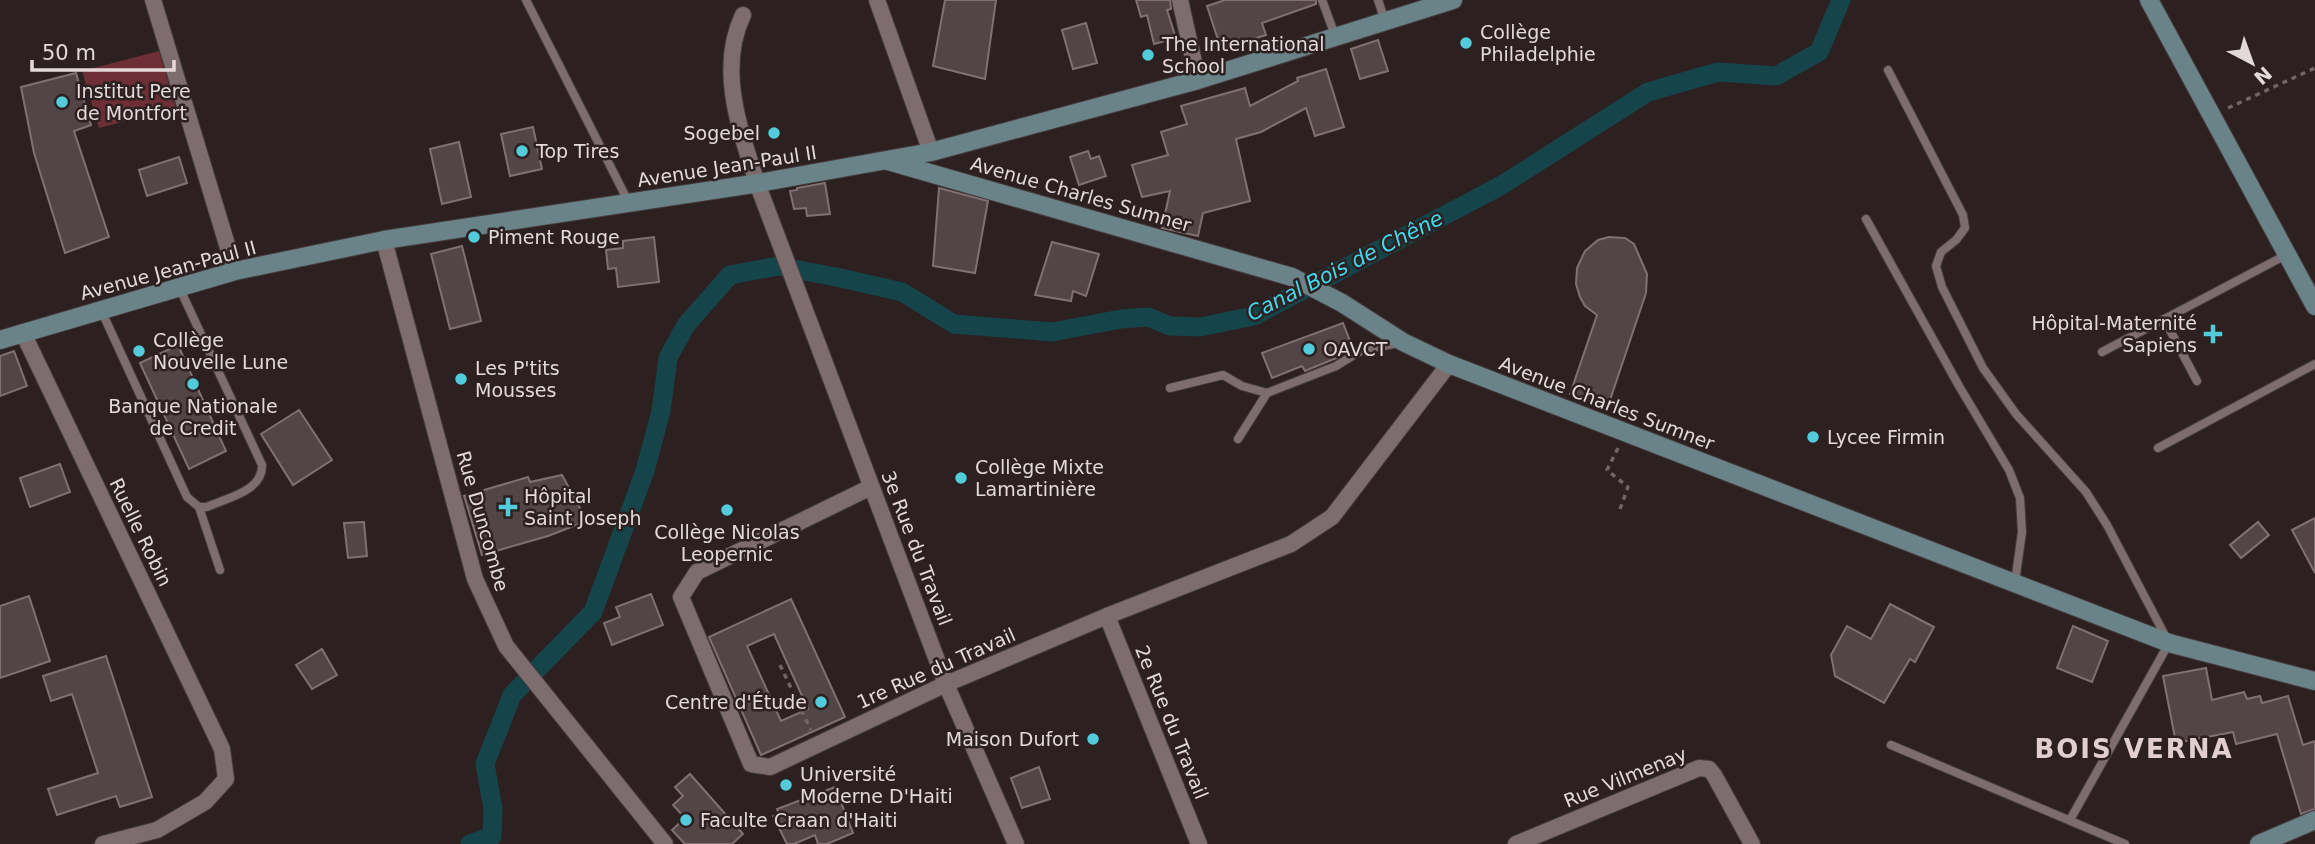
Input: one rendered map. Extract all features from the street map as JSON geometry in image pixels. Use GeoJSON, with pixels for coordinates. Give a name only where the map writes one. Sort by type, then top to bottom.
{"type":"FeatureCollection","features":[{"type":"Feature","properties":{"kind":"street"},"geometry":{"type":"LineString","coordinates":[[153,0],[235,271]]}},
{"type":"Feature","properties":{"kind":"street"},"geometry":{"type":"LineString","coordinates":[[877,0],[941,176]]}},
{"type":"Feature","properties":{"kind":"street"},"geometry":{"type":"LineString","coordinates":[[1180,0],[1198,80]]}},
{"type":"Feature","properties":{"kind":"street","name":"Avenue Jean-Paul II"},"geometry":{"type":"LineString","coordinates":[[0,340],[235,271],[384,240],[757,183],[931,152],[1198,80],[1453,0]]}},
{"type":"Feature","properties":{"kind":"street"},"geometry":{"type":"LineString","coordinates":[[2149,0],[2315,306]]}},
{"type":"Feature","properties":{"kind":"street","name":"3e Rue du Travail"},"geometry":{"type":"LineString","coordinates":[[743,15],[735,32],[732,50],[733,103],[757,183],[946,684],[1016,844]]}},
{"type":"Feature","properties":{"kind":"street","name":"Avenue Charles Sumner"},"geometry":{"type":"LineString","coordinates":[[888,161],[1292,276],[1342,303],[1403,342],[1449,365],[2169,643],[2315,681]]}},
{"type":"Feature","properties":{"kind":"street","name":"Rue Duncombe"},"geometry":{"type":"LineString","coordinates":[[384,240],[475,579],[492,620],[506,646],[665,844]]}},
{"type":"Feature","properties":{"kind":"street","name":"Ruelle Robin"},"geometry":{"type":"LineString","coordinates":[[23,333],[222,749],[226,779],[205,802],[157,830],[103,844]]}},
{"type":"Feature","properties":{"kind":"street","name":"1re Rue du Travail"},"geometry":{"type":"LineString","coordinates":[[872,487],[697,572],[681,597],[751,764],[770,767],[946,684],[1107,616],[1292,544],[1332,517],[1449,365]]}},
{"type":"Feature","properties":{"kind":"street","name":"2e Rue du Travail"},"geometry":{"type":"LineString","coordinates":[[1107,616],[1199,844]]}},
{"type":"Feature","properties":{"kind":"street","name":"Rue Vilmenay"},"geometry":{"type":"LineString","coordinates":[[1516,844],[1699,768],[1709,769],[1714,775],[1752,844]]}},
{"type":"Feature","properties":{"kind":"street"},"geometry":{"type":"LineString","coordinates":[[2259,844],[2315,820]]}},
{"type":"Feature","properties":{"kind":"lane"},"geometry":{"type":"LineString","coordinates":[[526,0],[629,203]]}},
{"type":"Feature","properties":{"kind":"lane"},"geometry":{"type":"LineString","coordinates":[[1322,0],[1336,38]]}},
{"type":"Feature","properties":{"kind":"lane"},"geometry":{"type":"LineString","coordinates":[[1378,0],[1385,21]]}},
{"type":"Feature","properties":{"kind":"lane"},"geometry":{"type":"LineString","coordinates":[[1888,70],[1964,215],[1965,228],[1956,240],[1941,252],[1936,266],[1942,287],[1983,368],[2016,414],[2085,492],[2107,524],[2169,643],[2070,820]]}},
{"type":"Feature","properties":{"kind":"lane"},"geometry":{"type":"LineString","coordinates":[[1866,219],[2016,488],[2020,498],[2022,532],[2015,584]]}},
{"type":"Feature","properties":{"kind":"lane"},"geometry":{"type":"LineString","coordinates":[[2102,352],[2286,255]]}},
{"type":"Feature","properties":{"kind":"lane"},"geometry":{"type":"LineString","coordinates":[[179,286],[262,464],[259,480],[252,487],[207,507],[199,507]]}},
{"type":"Feature","properties":{"kind":"lane"},"geometry":{"type":"LineString","coordinates":[[101,310],[187,497],[199,507],[220,570]]}},
{"type":"Feature","properties":{"kind":"lane"},"geometry":{"type":"LineString","coordinates":[[2164,319],[2197,381]]}},
{"type":"Feature","properties":{"kind":"lane"},"geometry":{"type":"LineString","coordinates":[[1238,439],[1267,393],[1336,366],[1362,350],[1403,342]]}},
{"type":"Feature","properties":{"kind":"lane"},"geometry":{"type":"LineString","coordinates":[[2158,448],[2315,364]]}},
{"type":"Feature","properties":{"kind":"lane"},"geometry":{"type":"LineString","coordinates":[[1170,388],[1223,375],[1242,386],[1267,393]]}},
{"type":"Feature","properties":{"kind":"lane"},"geometry":{"type":"LineString","coordinates":[[1891,745],[2125,844]]}},
{"type":"Feature","properties":{"kind":"path"},"geometry":{"type":"LineString","coordinates":[[2212,116],[2315,68]]}},
{"type":"Feature","properties":{"kind":"path"},"geometry":{"type":"LineString","coordinates":[[1620,509],[1628,486],[1607,470],[1625,433]]}},
{"type":"Feature","properties":{"kind":"path"},"geometry":{"type":"LineString","coordinates":[[780,665],[818,745]]}},
{"type":"Feature","properties":{"kind":"shaded area"},"geometry":{"type":"Polygon","coordinates":[[[159,51],[176,108],[99,128],[82,71],[159,51]]]}},
{"type":"Feature","properties":{"kind":"building"},"geometry":{"type":"Polygon","coordinates":[[[945,0],[996,0],[985,79],[933,66],[945,0]]]}},
{"type":"Feature","properties":{"kind":"building"},"geometry":{"type":"Polygon","coordinates":[[[1136,0],[1170,0],[1171,9],[1167,10],[1176,38],[1154,44],[1147,15],[1141,17],[1136,0]]]}},
{"type":"Feature","properties":{"kind":"building"},"geometry":{"type":"Polygon","coordinates":[[[1225,0],[1316,0],[1316,4],[1262,23],[1266,35],[1221,49],[1207,6],[1225,0]]]}},
{"type":"Feature","properties":{"kind":"building"},"geometry":{"type":"Polygon","coordinates":[[[1086,23],[1097,63],[1073,69],[1062,30],[1086,23]]]}},
{"type":"Feature","properties":{"kind":"building"},"geometry":{"type":"Polygon","coordinates":[[[1378,40],[1388,71],[1360,79],[1351,49],[1378,40]]]}},
{"type":"Feature","properties":{"kind":"building"},"geometry":{"type":"Polygon","coordinates":[[[1326,69],[1344,127],[1315,136],[1306,108],[1261,132],[1236,139],[1250,201],[1203,213],[1198,236],[1162,228],[1170,191],[1142,197],[1132,165],[1168,155],[1161,132],[1187,124],[1181,106],[1245,88],[1250,106],[1298,81],[1297,78],[1326,69]]]}},
{"type":"Feature","properties":{"kind":"building"},"geometry":{"type":"Polygon","coordinates":[[[76,73],[91,125],[74,131],[109,237],[65,253],[34,153],[21,87],[76,73]]]}},
{"type":"Feature","properties":{"kind":"building","name":"Top Tires"},"geometry":{"type":"Polygon","coordinates":[[[533,127],[542,169],[510,176],[501,134],[533,127]]]}},
{"type":"Feature","properties":{"kind":"building"},"geometry":{"type":"Polygon","coordinates":[[[459,142],[471,197],[442,204],[430,149],[459,142]]]}},
{"type":"Feature","properties":{"kind":"building"},"geometry":{"type":"Polygon","coordinates":[[[1088,151],[1091,159],[1099,156],[1106,176],[1079,185],[1070,157],[1088,151]]]}},
{"type":"Feature","properties":{"kind":"building"},"geometry":{"type":"Polygon","coordinates":[[[179,157],[187,183],[147,196],[139,170],[179,157]]]}},
{"type":"Feature","properties":{"kind":"building"},"geometry":{"type":"Polygon","coordinates":[[[825,183],[830,214],[807,216],[806,208],[794,209],[790,191],[825,183]]]}},
{"type":"Feature","properties":{"kind":"building"},"geometry":{"type":"Polygon","coordinates":[[[939,188],[988,201],[975,273],[933,266],[939,188]]]}},
{"type":"Feature","properties":{"kind":"building"},"geometry":{"type":"Polygon","coordinates":[[[654,237],[659,282],[618,287],[616,268],[608,269],[606,250],[623,248],[623,241],[654,237]]]}},
{"type":"Feature","properties":{"kind":"building"},"geometry":{"type":"Polygon","coordinates":[[[1609,237],[1625,238],[1634,244],[1647,274],[1646,293],[1608,406],[1570,394],[1597,315],[1585,306],[1580,297],[1576,284],[1577,268],[1585,251],[1598,240],[1609,237]]]}},
{"type":"Feature","properties":{"kind":"building"},"geometry":{"type":"Polygon","coordinates":[[[1052,242],[1099,254],[1086,296],[1073,291],[1071,301],[1035,295],[1052,242]]]}},
{"type":"Feature","properties":{"kind":"building"},"geometry":{"type":"Polygon","coordinates":[[[462,246],[481,321],[450,329],[431,254],[462,246]]]}},
{"type":"Feature","properties":{"kind":"building","name":"OAVCT"},"geometry":{"type":"Polygon","coordinates":[[[1343,323],[1352,346],[1337,352],[1339,357],[1305,371],[1302,366],[1272,378],[1262,353],[1343,323]]]}},
{"type":"Feature","properties":{"kind":"building"},"geometry":{"type":"Polygon","coordinates":[[[178,345],[226,451],[189,469],[140,363],[178,345]]]}},
{"type":"Feature","properties":{"kind":"building"},"geometry":{"type":"Polygon","coordinates":[[[14,351],[27,386],[0,396],[0,356],[14,351]]]}},
{"type":"Feature","properties":{"kind":"building"},"geometry":{"type":"Polygon","coordinates":[[[299,410],[332,460],[293,485],[261,434],[299,410]]]}},
{"type":"Feature","properties":{"kind":"building"},"geometry":{"type":"Polygon","coordinates":[[[60,464],[70,492],[30,507],[20,478],[60,464]]]}},
{"type":"Feature","properties":{"kind":"building"},"geometry":{"type":"Polygon","coordinates":[[[562,475],[587,521],[548,536],[482,555],[464,496],[528,477],[530,482],[562,475]]]}},
{"type":"Feature","properties":{"kind":"building"},"geometry":{"type":"Polygon","coordinates":[[[2315,518],[2315,573],[2292,530],[2315,518]]]}},
{"type":"Feature","properties":{"kind":"building"},"geometry":{"type":"Polygon","coordinates":[[[364,522],[367,556],[348,558],[344,523],[364,522]]]}},
{"type":"Feature","properties":{"kind":"building"},"geometry":{"type":"Polygon","coordinates":[[[2258,522],[2269,535],[2241,558],[2230,545],[2258,522]]]}},
{"type":"Feature","properties":{"kind":"building"},"geometry":{"type":"Polygon","coordinates":[[[651,594],[663,625],[612,645],[604,623],[620,617],[616,607],[651,594]]]}},
{"type":"Feature","properties":{"kind":"building"},"geometry":{"type":"Polygon","coordinates":[[[29,596],[50,661],[0,678],[0,606],[29,596]]]}},
{"type":"Feature","properties":{"kind":"building"},"geometry":{"type":"Polygon","coordinates":[[[791,599],[845,717],[761,755],[709,637],[791,599]],[[774,634],[747,646],[781,721],[808,709],[774,634]]]}},
{"type":"Feature","properties":{"kind":"building"},"geometry":{"type":"Polygon","coordinates":[[[1890,604],[1934,627],[1915,662],[1910,659],[1884,703],[1835,676],[1831,655],[1847,626],[1871,639],[1890,604]]]}},
{"type":"Feature","properties":{"kind":"building"},"geometry":{"type":"Polygon","coordinates":[[[2073,626],[2108,641],[2092,682],[2057,668],[2073,626]]]}},
{"type":"Feature","properties":{"kind":"building"},"geometry":{"type":"Polygon","coordinates":[[[322,649],[337,675],[312,689],[296,665],[322,649]]]}},
{"type":"Feature","properties":{"kind":"building"},"geometry":{"type":"Polygon","coordinates":[[[106,656],[152,797],[120,807],[116,796],[57,815],[48,789],[98,773],[72,694],[51,701],[43,676],[106,656]]]}},
{"type":"Feature","properties":{"kind":"building"},"geometry":{"type":"Polygon","coordinates":[[[2206,668],[2212,700],[2244,692],[2247,699],[2260,696],[2262,703],[2288,696],[2303,745],[2315,741],[2315,809],[2301,814],[2277,734],[2236,744],[2233,732],[2176,743],[2163,676],[2206,668]]]}},
{"type":"Feature","properties":{"kind":"building"},"geometry":{"type":"Polygon","coordinates":[[[1039,767],[1050,799],[1022,808],[1011,778],[1039,767]]]}},
{"type":"Feature","properties":{"kind":"building"},"geometry":{"type":"Polygon","coordinates":[[[690,774],[743,834],[732,844],[685,844],[672,830],[685,818],[673,805],[683,796],[675,787],[690,774]]]}},
{"type":"Feature","properties":{"kind":"building"},"geometry":{"type":"Polygon","coordinates":[[[835,787],[853,833],[827,844],[818,844],[815,835],[794,844],[787,844],[773,816],[779,814],[777,809],[835,787]]]}},
{"type":"Feature","properties":{"kind":"waterway","name":"Canal Bois de Chêne"},"geometry":{"type":"LineString","coordinates":[[470,844],[492,836],[493,809],[485,764],[512,695],[593,612],[645,471],[661,411],[668,358],[686,325],[730,275],[778,266],[902,292],[954,324],[1052,332],[1121,319],[1148,317],[1170,326],[1200,327],[1254,316],[1502,185],[1648,92],[1718,72],[1776,76],[1819,52],[1841,0]]}},
{"type":"Feature","properties":{"kind":"place","name":"Collège Philadelphie"},"geometry":{"type":"Point","coordinates":[1466,43]}},
{"type":"Feature","properties":{"kind":"place","name":"The International School"},"geometry":{"type":"Point","coordinates":[1148,55]}},
{"type":"Feature","properties":{"kind":"place","name":"Institut Pere de Montfort"},"geometry":{"type":"Point","coordinates":[62,102]}},
{"type":"Feature","properties":{"kind":"place","name":"Sogebel"},"geometry":{"type":"Point","coordinates":[774,133]}},
{"type":"Feature","properties":{"kind":"place","name":"Top Tires"},"geometry":{"type":"Point","coordinates":[522,151]}},
{"type":"Feature","properties":{"kind":"place","name":"Piment Rouge"},"geometry":{"type":"Point","coordinates":[474,237]}},
{"type":"Feature","properties":{"kind":"place","name":"Hôpital-Maternité Sapiens"},"geometry":{"type":"Point","coordinates":[2213,334]}},
{"type":"Feature","properties":{"kind":"place","name":"OAVCT"},"geometry":{"type":"Point","coordinates":[1309,349]}},
{"type":"Feature","properties":{"kind":"place","name":"Collège Nouvelle Lune"},"geometry":{"type":"Point","coordinates":[139,351]}},
{"type":"Feature","properties":{"kind":"place","name":"Les P'tits Mousses"},"geometry":{"type":"Point","coordinates":[461,379]}},
{"type":"Feature","properties":{"kind":"place","name":"Banque Nationale de Credit"},"geometry":{"type":"Point","coordinates":[193,384]}},
{"type":"Feature","properties":{"kind":"place","name":"Lycee Firmin"},"geometry":{"type":"Point","coordinates":[1813,437]}},
{"type":"Feature","properties":{"kind":"place","name":"Collège Mixte Lamartinière"},"geometry":{"type":"Point","coordinates":[961,478]}},
{"type":"Feature","properties":{"kind":"place","name":"Hôpital Saint Joseph"},"geometry":{"type":"Point","coordinates":[508,507]}},
{"type":"Feature","properties":{"kind":"place","name":"Collège Nicolas Leopernic"},"geometry":{"type":"Point","coordinates":[727,510]}},
{"type":"Feature","properties":{"kind":"place","name":"Centre d'Étude"},"geometry":{"type":"Point","coordinates":[821,702]}},
{"type":"Feature","properties":{"kind":"place","name":"Maison Dufort"},"geometry":{"type":"Point","coordinates":[1093,739]}},
{"type":"Feature","properties":{"kind":"place","name":"Université Moderne D'Haiti"},"geometry":{"type":"Point","coordinates":[786,785]}},
{"type":"Feature","properties":{"kind":"place","name":"Faculte Craan d'Haiti"},"geometry":{"type":"Point","coordinates":[686,820]}},
{"type":"Feature","properties":{"kind":"district","name":"BOIS VERNA"},"geometry":{"type":"Point","coordinates":[2134,749]}}]}
